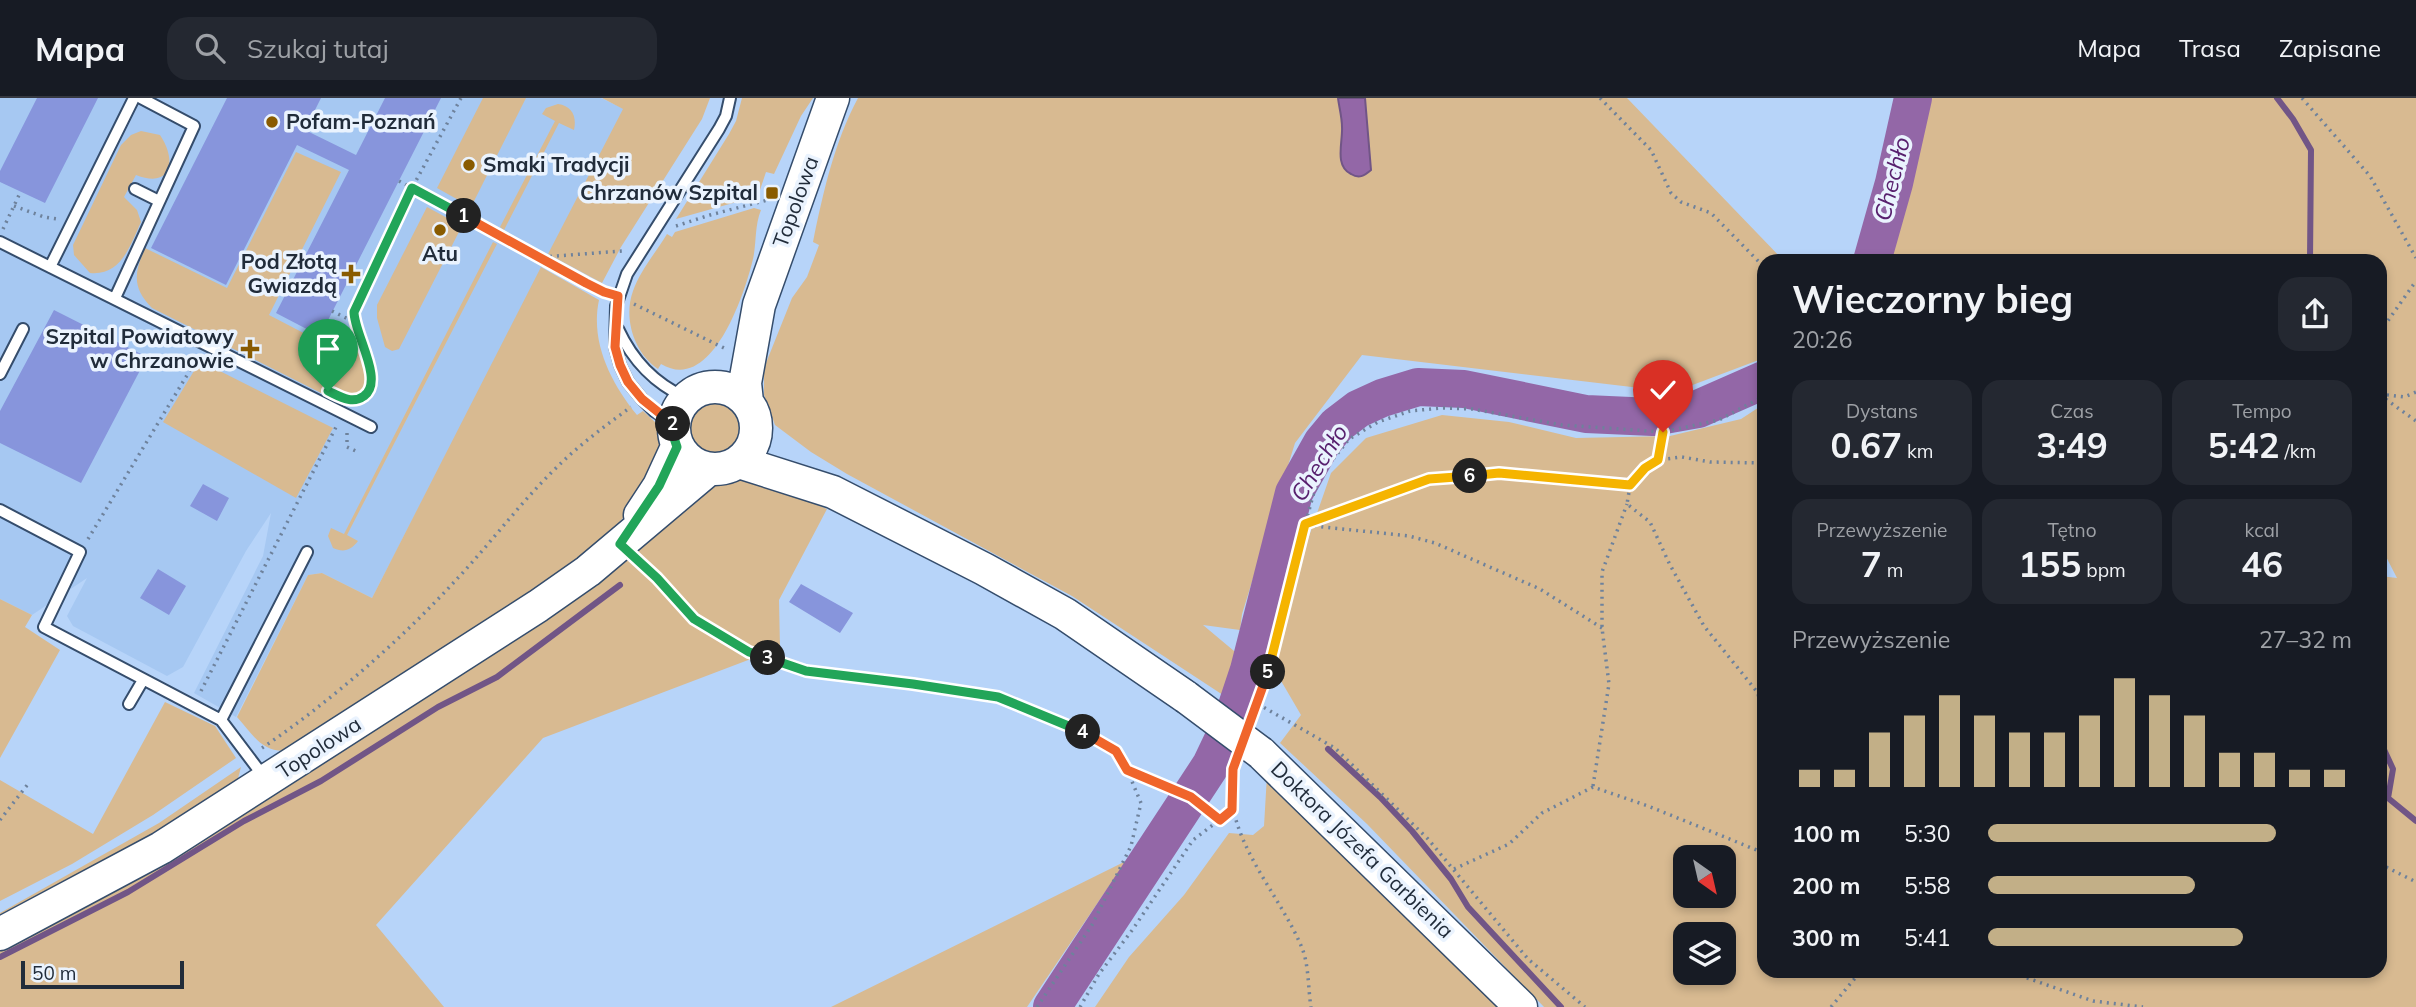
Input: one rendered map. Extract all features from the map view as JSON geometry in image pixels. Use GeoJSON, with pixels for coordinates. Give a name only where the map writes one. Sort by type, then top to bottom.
{"type":"FeatureCollection","features":[{"type":"Feature","properties":{"kind":"main road","name":"Topolowa"},"geometry":{"type":"LineString","coordinates":[[747,402],[745,383],[759,305],[833,98]]}},
{"type":"Feature","properties":{"kind":"main road","name":"Topolowa"},"geometry":{"type":"LineString","coordinates":[[622,542],[659,486],[686,414],[720,370],[759,305]]}},
{"type":"Feature","properties":{"kind":"main road"},"geometry":{"type":"LineString","coordinates":[[722,387],[736,392],[747,402],[753,411],[756,432],[748,454],[739,462],[720,470],[709,470],[691,462],[686,414],[722,387]]}},
{"type":"Feature","properties":{"kind":"main road","name":"Doktora Józefa Garbienia"},"geometry":{"type":"LineString","coordinates":[[756,432],[833,492]]}},
{"type":"Feature","properties":{"kind":"main road","name":"Doktora Józefa Garbienia"},"geometry":{"type":"LineString","coordinates":[[739,462],[833,492],[984,569],[1065,614],[1186,697],[1521,1007]]}},
{"type":"Feature","properties":{"kind":"main road","name":"Topolowa"},"geometry":{"type":"LineString","coordinates":[[0,934],[161,848],[268,782],[538,606],[587,571],[709,470]]}},
{"type":"Feature","properties":{"kind":"lane"},"geometry":{"type":"LineString","coordinates":[[50,267],[134,98]]}},
{"type":"Feature","properties":{"kind":"lane"},"geometry":{"type":"LineString","coordinates":[[115,298],[194,126],[141,98]]}},
{"type":"Feature","properties":{"kind":"lane"},"geometry":{"type":"LineString","coordinates":[[686,414],[654,411],[628,382],[615,347],[616,306],[635,260],[719,129],[726,116],[730,98]]}},
{"type":"Feature","properties":{"kind":"lane"},"geometry":{"type":"LineString","coordinates":[[135,189],[159,201]]}},
{"type":"Feature","properties":{"kind":"lane"},"geometry":{"type":"LineString","coordinates":[[0,242],[371,427]]}},
{"type":"Feature","properties":{"kind":"lane"},"geometry":{"type":"LineString","coordinates":[[617,327],[626,346],[642,367],[686,414]]}},
{"type":"Feature","properties":{"kind":"lane"},"geometry":{"type":"LineString","coordinates":[[0,374],[23,329]]}},
{"type":"Feature","properties":{"kind":"lane"},"geometry":{"type":"LineString","coordinates":[[0,510],[80,552],[44,627],[221,720],[268,782]]}},
{"type":"Feature","properties":{"kind":"lane"},"geometry":{"type":"LineString","coordinates":[[221,720],[307,552]]}},
{"type":"Feature","properties":{"kind":"lane"},"geometry":{"type":"LineString","coordinates":[[129,704],[143,680]]}},
{"type":"Feature","properties":{"kind":"path"},"geometry":{"type":"LineString","coordinates":[[349,401],[359,400],[368,394],[373,384],[354,322],[354,312],[412,188],[461,98]]}},
{"type":"Feature","properties":{"kind":"path"},"geometry":{"type":"LineString","coordinates":[[1600,98],[1651,150],[1671,192],[1681,202],[1711,213],[1757,260]]}},
{"type":"Feature","properties":{"kind":"path"},"geometry":{"type":"LineString","coordinates":[[2302,98],[2370,176],[2416,258]]}},
{"type":"Feature","properties":{"kind":"path"},"geometry":{"type":"LineString","coordinates":[[399,181],[604,292],[618,296],[721,346]]}},
{"type":"Feature","properties":{"kind":"path"},"geometry":{"type":"LineString","coordinates":[[0,235],[20,192]]}},
{"type":"Feature","properties":{"kind":"path"},"geometry":{"type":"LineString","coordinates":[[671,228],[768,200]]}},
{"type":"Feature","properties":{"kind":"path"},"geometry":{"type":"LineString","coordinates":[[15,206],[44,217],[73,220]]}},
{"type":"Feature","properties":{"kind":"path"},"geometry":{"type":"LineString","coordinates":[[541,258],[624,251]]}},
{"type":"Feature","properties":{"kind":"path"},"geometry":{"type":"LineString","coordinates":[[2387,322],[2416,281]]}},
{"type":"Feature","properties":{"kind":"path"},"geometry":{"type":"LineString","coordinates":[[332,311],[354,322]]}},
{"type":"Feature","properties":{"kind":"path"},"geometry":{"type":"LineString","coordinates":[[80,552],[199,356]]}},
{"type":"Feature","properties":{"kind":"path"},"geometry":{"type":"LineString","coordinates":[[2387,396],[2404,397],[2416,392]]}},
{"type":"Feature","properties":{"kind":"path"},"geometry":{"type":"LineString","coordinates":[[1251,720],[1258,704],[1314,492],[1326,467],[1349,439],[1378,422],[1410,411],[1442,408],[1472,409],[1562,425],[1663,432],[1719,420],[1757,400]]}},
{"type":"Feature","properties":{"kind":"path"},"geometry":{"type":"LineString","coordinates":[[2387,400],[2416,421]]}},
{"type":"Feature","properties":{"kind":"path"},"geometry":{"type":"LineString","coordinates":[[249,756],[306,718],[410,627],[455,581],[555,468],[596,432],[633,406]]}},
{"type":"Feature","properties":{"kind":"path"},"geometry":{"type":"LineString","coordinates":[[327,420],[348,435],[347,447],[358,452]]}},
{"type":"Feature","properties":{"kind":"path"},"geometry":{"type":"LineString","coordinates":[[194,706],[337,426]]}},
{"type":"Feature","properties":{"kind":"path"},"geometry":{"type":"LineString","coordinates":[[1658,460],[1663,432]]}},
{"type":"Feature","properties":{"kind":"path"},"geometry":{"type":"LineString","coordinates":[[1593,787],[1609,684],[1602,628],[1602,572],[1627,504],[1630,485],[1645,468],[1658,460],[1682,457],[1721,463],[1757,463]]}},
{"type":"Feature","properties":{"kind":"path"},"geometry":{"type":"LineString","coordinates":[[1305,524],[1429,479],[1499,473],[1630,485]]}},
{"type":"Feature","properties":{"kind":"path"},"geometry":{"type":"LineString","coordinates":[[1627,504],[1650,522],[1704,626],[1757,692]]}},
{"type":"Feature","properties":{"kind":"path"},"geometry":{"type":"LineString","coordinates":[[1305,524],[1409,536],[1435,543],[1540,589],[1602,628]]}},
{"type":"Feature","properties":{"kind":"path"},"geometry":{"type":"LineString","coordinates":[[622,542],[694,619],[749,652],[806,671],[998,697],[1075,727],[1116,751],[1141,803],[1131,846],[1091,925],[1037,1007]]}},
{"type":"Feature","properties":{"kind":"path"},"geometry":{"type":"LineString","coordinates":[[1258,704],[1335,748],[1428,839],[1528,959],[1584,1007]]}},
{"type":"Feature","properties":{"kind":"path"},"geometry":{"type":"LineString","coordinates":[[1249,755],[1233,769],[1232,810],[1244,842],[1282,906],[1304,951],[1311,1007]]}},
{"type":"Feature","properties":{"kind":"path"},"geometry":{"type":"LineString","coordinates":[[1127,770],[1191,797],[1220,820]]}},
{"type":"Feature","properties":{"kind":"path"},"geometry":{"type":"LineString","coordinates":[[0,820],[29,784]]}},
{"type":"Feature","properties":{"kind":"path"},"geometry":{"type":"LineString","coordinates":[[1454,869],[1509,844],[1542,813],[1593,787],[1757,850]]}},
{"type":"Feature","properties":{"kind":"path"},"geometry":{"type":"LineString","coordinates":[[1080,1007],[1099,974],[1193,840],[1232,810]]}},
{"type":"Feature","properties":{"kind":"path"},"geometry":{"type":"LineString","coordinates":[[2387,868],[2416,882]]}},
{"type":"Feature","properties":{"kind":"path"},"geometry":{"type":"LineString","coordinates":[[1831,1007],[1855,978]]}},
{"type":"Feature","properties":{"kind":"path"},"geometry":{"type":"LineString","coordinates":[[2027,978],[2093,1001],[2143,1007]]}},
{"type":"Feature","properties":{"kind":"shaded area","name":"Szpital Powiatowy w Chrzanowie"},"geometry":{"type":"Polygon","coordinates":[[[0,98],[601,98],[624,109],[372,598],[322,573],[308,575],[236,717],[194,693],[263,556],[271,513],[246,551],[183,667],[167,676],[73,626],[67,616],[87,578],[32,615],[0,599],[0,98]]]}},
{"type":"Feature","properties":{"kind":"shaded area"},"geometry":{"type":"Polygon","coordinates":[[[483,98],[526,98],[471,207],[437,188],[483,98]]]}},
{"type":"Feature","properties":{"kind":"shaded area"},"geometry":{"type":"Polygon","coordinates":[[[602,98],[710,98],[702,119],[621,247],[602,283],[548,254],[623,109],[602,98]]]}},
{"type":"Feature","properties":{"kind":"shaded area"},"geometry":{"type":"Polygon","coordinates":[[[742,98],[813,98],[801,116],[774,174],[766,172],[758,196],[676,219],[729,134],[736,121],[742,98]]]}},
{"type":"Feature","properties":{"kind":"shaded area"},"geometry":{"type":"Polygon","coordinates":[[[858,98],[1627,98],[1777,254],[1757,254],[1757,361],[1674,392],[1362,355],[1295,443],[1242,614],[1240,630],[1203,625],[1240,656],[1226,697],[1072,596],[847,474],[775,425],[764,395],[764,368],[792,298],[807,277],[819,245],[813,242],[825,187],[858,98]]]}},
{"type":"Feature","properties":{"kind":"shaded area"},"geometry":{"type":"Polygon","coordinates":[[[1338,98],[1365,98],[1371,170],[1361,176],[1346,170],[1341,160],[1342,123],[1338,98]]]}},
{"type":"Feature","properties":{"kind":"shaded area"},"geometry":{"type":"Polygon","coordinates":[[[1924,98],[2416,98],[2416,1007],[1544,1007],[1367,824],[1280,743],[1301,715],[1267,657],[1331,473],[1366,438],[1442,415],[1509,422],[1576,438],[1670,436],[1741,419],[1757,409],[1757,978],[2387,978],[2387,577],[2397,578],[2387,559],[2387,254],[1886,254],[1887,235],[1924,98]]]}},
{"type":"Feature","properties":{"kind":"shaded area"},"geometry":{"type":"Polygon","coordinates":[[[558,104],[572,112],[574,130],[559,123],[504,230],[500,227],[555,121],[542,114],[546,108],[558,104]]]}},
{"type":"Feature","properties":{"kind":"shaded area"},"geometry":{"type":"Polygon","coordinates":[[[141,131],[160,135],[168,154],[168,170],[157,178],[136,175],[124,197],[137,210],[141,222],[133,241],[117,265],[101,273],[90,273],[74,255],[73,245],[121,145],[131,135],[141,131]]]}},
{"type":"Feature","properties":{"kind":"shaded area"},"geometry":{"type":"Polygon","coordinates":[[[296,152],[341,172],[269,315],[342,353],[353,329],[369,377],[365,392],[360,395],[346,396],[327,387],[323,394],[152,308],[138,287],[137,273],[145,248],[227,288],[296,152]]]}},
{"type":"Feature","properties":{"kind":"shaded area"},"geometry":{"type":"Polygon","coordinates":[[[427,207],[462,226],[399,349],[392,351],[385,347],[377,318],[377,305],[427,207]]]}},
{"type":"Feature","properties":{"kind":"shaded area"},"geometry":{"type":"Polygon","coordinates":[[[754,208],[761,210],[752,263],[741,298],[722,338],[695,366],[679,370],[661,364],[658,369],[643,354],[630,323],[630,301],[644,269],[667,234],[672,237],[675,232],[754,208]]]}},
{"type":"Feature","properties":{"kind":"shaded area"},"geometry":{"type":"Polygon","coordinates":[[[493,242],[497,244],[347,535],[358,541],[347,550],[333,548],[328,536],[331,528],[344,534],[493,242]]]}},
{"type":"Feature","properties":{"kind":"shaded area"},"geometry":{"type":"Polygon","coordinates":[[[541,267],[599,300],[597,331],[611,376],[637,415],[643,411],[655,422],[661,434],[663,445],[633,506],[612,531],[565,571],[292,750],[274,750],[260,743],[237,717],[308,575],[322,573],[372,598],[541,267]]]}},
{"type":"Feature","properties":{"kind":"shaded area"},"geometry":{"type":"Polygon","coordinates":[[[200,361],[333,428],[296,498],[163,422],[200,361]]]}},
{"type":"Feature","properties":{"kind":"shaded area"},"geometry":{"type":"Polygon","coordinates":[[[714,403],[731,411],[739,428],[731,445],[714,453],[697,445],[689,428],[697,411],[714,403]]]}},
{"type":"Feature","properties":{"kind":"shaded area"},"geometry":{"type":"Polygon","coordinates":[[[737,476],[789,492],[827,509],[779,600],[780,648],[543,738],[376,925],[444,1007],[0,1007],[0,948],[711,484],[737,476]]]}},
{"type":"Feature","properties":{"kind":"shaded area"},"geometry":{"type":"Polygon","coordinates":[[[0,599],[32,615],[25,627],[60,650],[0,758],[0,599]]]}},
{"type":"Feature","properties":{"kind":"shaded area"},"geometry":{"type":"Polygon","coordinates":[[[165,702],[215,726],[236,758],[153,815],[72,864],[0,901],[0,780],[93,834],[165,702]]]}},
{"type":"Feature","properties":{"kind":"shaded area"},"geometry":{"type":"Polygon","coordinates":[[[241,767],[236,786],[230,793],[0,923],[0,913],[159,823],[241,767]]]}},
{"type":"Feature","properties":{"kind":"shaded area"},"geometry":{"type":"Polygon","coordinates":[[[1267,775],[1500,1007],[1095,1007],[1129,957],[1184,895],[1229,833],[1253,835],[1264,826],[1267,775]]]}},
{"type":"Feature","properties":{"kind":"shaded area"},"geometry":{"type":"Polygon","coordinates":[[[1126,861],[1027,1007],[831,1007],[1126,861]]]}},
{"type":"Feature","properties":{"kind":"building"},"geometry":{"type":"Polygon","coordinates":[[[37,98],[98,98],[45,203],[0,182],[0,171],[37,98]]]}},
{"type":"Feature","properties":{"kind":"building"},"geometry":{"type":"Polygon","coordinates":[[[227,98],[321,98],[305,130],[356,155],[385,98],[441,98],[320,336],[276,313],[349,170],[297,145],[226,285],[151,248],[227,98]]]}},
{"type":"Feature","properties":{"kind":"building"},"geometry":{"type":"Polygon","coordinates":[[[54,310],[147,357],[81,483],[0,443],[0,411],[54,310]]]}},
{"type":"Feature","properties":{"kind":"building"},"geometry":{"type":"Polygon","coordinates":[[[203,484],[229,498],[217,521],[190,506],[203,484]]]}},
{"type":"Feature","properties":{"kind":"building"},"geometry":{"type":"Polygon","coordinates":[[[158,569],[186,586],[169,615],[140,598],[158,569]]]}},
{"type":"Feature","properties":{"kind":"building"},"geometry":{"type":"Polygon","coordinates":[[[801,584],[853,613],[840,633],[789,602],[801,584]]]}},
{"type":"Feature","properties":{"kind":"waterway","name":"Chechło"},"geometry":{"type":"LineString","coordinates":[[1874,254],[1894,183],[1913,98]]}},
{"type":"Feature","properties":{"kind":"waterway"},"geometry":{"type":"LineString","coordinates":[[2277,98],[2311,150],[2310,254]]}},
{"type":"Feature","properties":{"kind":"waterway","name":"Chechło"},"geometry":{"type":"LineString","coordinates":[[1052,1007],[1211,765],[1232,721],[1249,670],[1294,493],[1322,443],[1337,425],[1358,409],[1418,387],[1464,389],[1586,414],[1653,417],[1698,409],[1757,383]]}},
{"type":"Feature","properties":{"kind":"waterway"},"geometry":{"type":"LineString","coordinates":[[0,957],[128,892],[244,821],[321,781],[438,707],[497,677],[620,585]]}},
{"type":"Feature","properties":{"kind":"waterway","name":"Chechło"},"geometry":{"type":"LineString","coordinates":[[1238,667],[1249,670],[1259,683]]}},
{"type":"Feature","properties":{"kind":"waterway"},"geometry":{"type":"LineString","coordinates":[[1328,749],[1412,831],[1451,879],[1468,907],[1561,1007]]}},
{"type":"Feature","properties":{"kind":"waterway"},"geometry":{"type":"LineString","coordinates":[[2387,756],[2393,769],[2388,798],[2416,821]]}},
{"type":"Feature","properties":{"kind":"place","name":"Pofam-Poznań"},"geometry":{"type":"Point","coordinates":[272,122]}},
{"type":"Feature","properties":{"kind":"place","name":"Smaki Tradycji"},"geometry":{"type":"Point","coordinates":[469,165]}},
{"type":"Feature","properties":{"kind":"place","name":"Chrzanów Szpital"},"geometry":{"type":"Point","coordinates":[772,193]}},
{"type":"Feature","properties":{"kind":"place","name":"Atu"},"geometry":{"type":"Point","coordinates":[440,230]}},
{"type":"Feature","properties":{"kind":"place","name":"Pod Złotą Gwiazdą"},"geometry":{"type":"Point","coordinates":[351,274]}},
{"type":"Feature","properties":{"kind":"place","name":"Szpital Powiatowy w Chrzanowie"},"geometry":{"type":"Point","coordinates":[250,349]}},
{"type":"Feature","properties":{"kind":"route"},"geometry":{"type":"LineString","coordinates":[[328,391],[349,401],[359,400],[368,394],[373,384],[354,322],[354,312],[412,188],[586,283],[618,296],[615,347],[620,365],[628,382],[642,399],[654,411],[673,423],[677,447],[659,486],[620,544],[657,578],[694,619],[749,652],[806,671],[998,697],[1075,727],[1116,751],[1127,770],[1191,797],[1220,820],[1232,810],[1233,769],[1268,671],[1305,524],[1429,479],[1499,473],[1630,485],[1645,468],[1658,460],[1663,432]]}}]}
